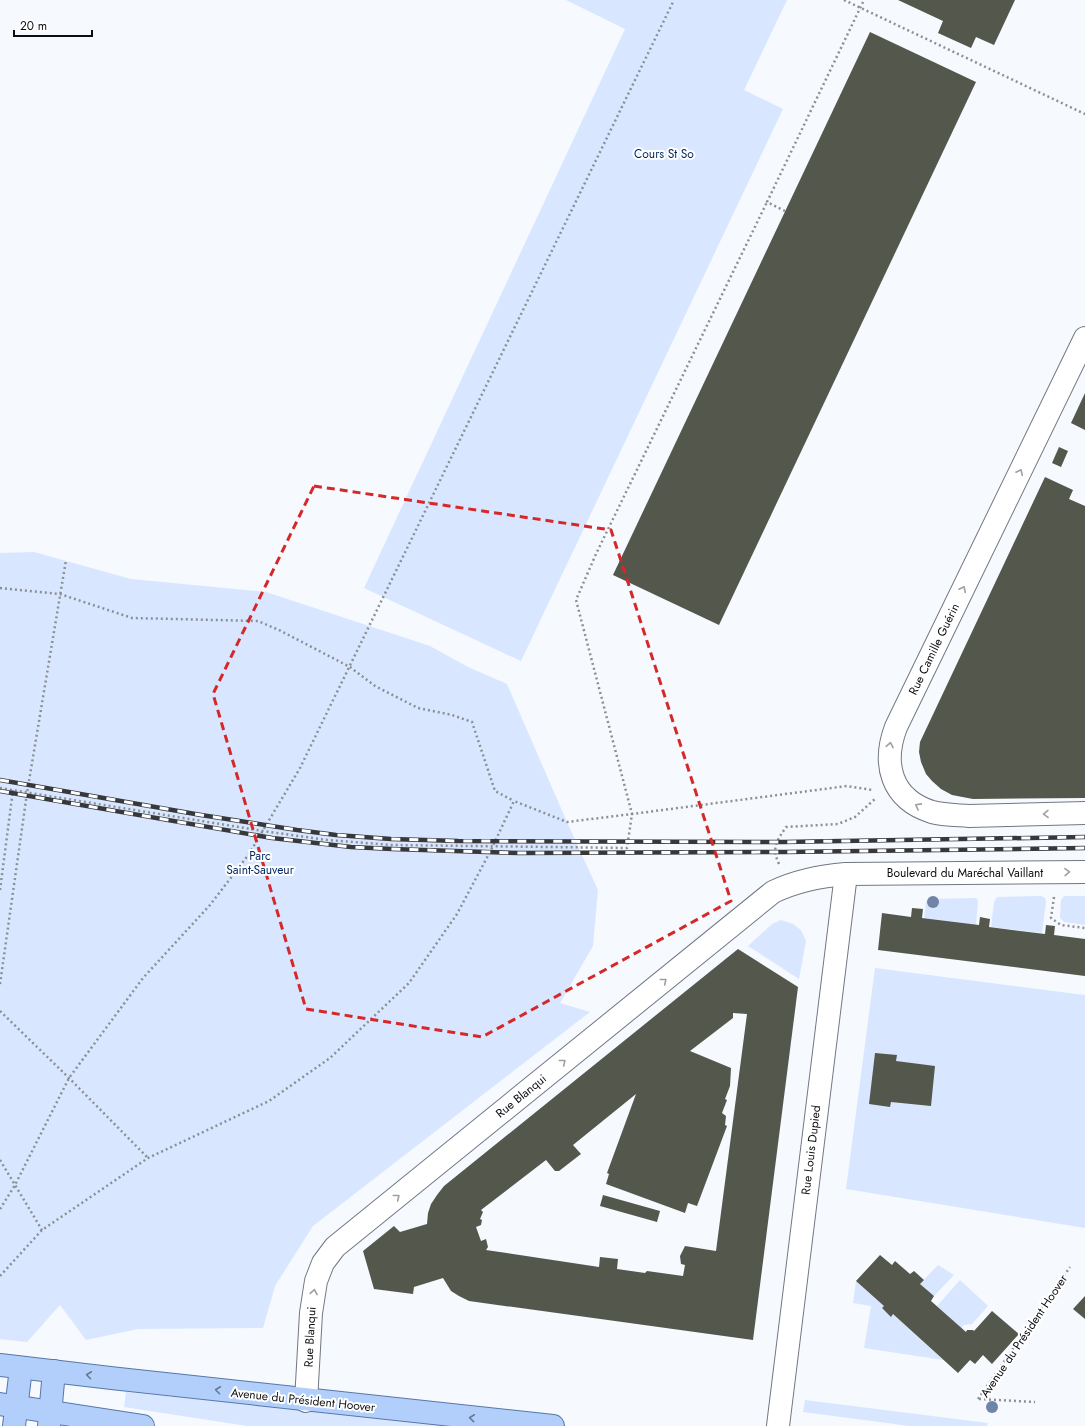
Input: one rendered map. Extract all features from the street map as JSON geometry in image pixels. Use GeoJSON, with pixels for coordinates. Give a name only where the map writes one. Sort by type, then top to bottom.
{"type":"FeatureCollection","features":[{"type":"Feature","properties":{"kind":"main road","name":"Avenue du Président Hoover"},"geometry":{"type":"LineString","coordinates":[[23,1368],[306,1401],[553,1426]]}},
{"type":"Feature","properties":{"kind":"main road"},"geometry":{"type":"LineString","coordinates":[[23,1368],[10,1412],[50,1419],[143,1426]]}},
{"type":"Feature","properties":{"kind":"main road"},"geometry":{"type":"LineString","coordinates":[[23,1368],[50,1419]]}},
{"type":"Feature","properties":{"kind":"street","name":"Rue Camille Guérin"},"geometry":{"type":"LineString","coordinates":[[1085,338],[896,727],[889,751],[889,788],[915,805],[933,812],[969,816],[1085,813]]}},
{"type":"Feature","properties":{"kind":"street","name":"Boulevard du Maréchal Vaillant"},"geometry":{"type":"LineString","coordinates":[[846,874],[1085,872]]}},
{"type":"Feature","properties":{"kind":"street","name":"Rue Blanqui"},"geometry":{"type":"LineString","coordinates":[[306,1401],[311,1313],[316,1281],[323,1264],[335,1247],[773,892],[788,885],[812,878],[846,874]]}},
{"type":"Feature","properties":{"kind":"street","name":"Rue Louis Dupied"},"geometry":{"type":"LineString","coordinates":[[778,1426],[846,874]]}},
{"type":"Feature","properties":{"kind":"path"},"geometry":{"type":"LineString","coordinates":[[0,1209],[15,1185],[69,1078],[143,978],[210,905],[249,854],[300,768],[674,0]]}},
{"type":"Feature","properties":{"kind":"path"},"geometry":{"type":"LineString","coordinates":[[844,0],[1085,114]]}},
{"type":"Feature","properties":{"kind":"path"},"geometry":{"type":"LineString","coordinates":[[0,788],[263,831],[328,840],[392,845],[627,848],[632,814],[576,600],[596,554],[864,0]]}},
{"type":"Feature","properties":{"kind":"path"},"geometry":{"type":"LineString","coordinates":[[767,202],[786,211]]}},
{"type":"Feature","properties":{"kind":"path"},"geometry":{"type":"LineString","coordinates":[[0,984],[27,793],[66,560]]}},
{"type":"Feature","properties":{"kind":"path"},"geometry":{"type":"LineString","coordinates":[[0,588],[60,594],[132,618],[258,621],[279,630],[350,667],[375,686],[418,708],[452,714],[472,722],[495,791],[514,801],[567,822],[847,786],[889,788]]}},
{"type":"Feature","properties":{"kind":"path"},"geometry":{"type":"LineString","coordinates":[[788,885],[775,857],[776,842],[786,827],[838,824],[855,817],[889,788]]}},
{"type":"Feature","properties":{"kind":"path"},"geometry":{"type":"LineString","coordinates":[[0,890],[13,790]]}},
{"type":"Feature","properties":{"kind":"path"},"geometry":{"type":"LineString","coordinates":[[0,1276],[42,1230],[148,1158],[269,1101],[330,1058],[409,983],[457,914],[493,846],[514,801]]}},
{"type":"Feature","properties":{"kind":"path"},"geometry":{"type":"LineString","coordinates":[[1057,872],[1051,918],[1061,925],[1085,928]]}},
{"type":"Feature","properties":{"kind":"path"},"geometry":{"type":"LineString","coordinates":[[0,1011],[148,1158]]}},
{"type":"Feature","properties":{"kind":"path"},"geometry":{"type":"LineString","coordinates":[[0,1160],[42,1230]]}},
{"type":"Feature","properties":{"kind":"path","name":"Avenue du Président Hoover"},"geometry":{"type":"LineString","coordinates":[[1035,1402],[978,1399],[1070,1267]]}},
{"type":"Feature","properties":{"kind":"highlighted area"},"geometry":{"type":"Polygon","coordinates":[[[314,486],[611,530],[731,901],[482,1037],[306,1009],[213,694],[314,486]]]}},
{"type":"Feature","properties":{"kind":"green space","name":"Cours St So"},"geometry":{"type":"Polygon","coordinates":[[[566,0],[787,0],[744,90],[783,109],[521,661],[364,588],[625,29],[566,0]]]}},
{"type":"Feature","properties":{"kind":"green space","name":"Parc Saint-Sauveur"},"geometry":{"type":"Polygon","coordinates":[[[34,552],[131,579],[266,592],[430,646],[468,667],[507,684],[598,890],[593,946],[560,1003],[590,1012],[313,1226],[275,1286],[263,1328],[138,1329],[86,1340],[60,1305],[27,1342],[0,1339],[0,553],[34,552]]]}},
{"type":"Feature","properties":{"kind":"green space"},"geometry":{"type":"Polygon","coordinates":[[[1041,896],[1045,898],[1046,902],[1042,933],[991,927],[994,902],[997,897],[1041,896]]]}},
{"type":"Feature","properties":{"kind":"green space"},"geometry":{"type":"Polygon","coordinates":[[[1064,896],[1085,896],[1085,925],[1064,922],[1060,918],[1061,900],[1064,896]]]}},
{"type":"Feature","properties":{"kind":"green space"},"geometry":{"type":"Polygon","coordinates":[[[976,898],[978,901],[976,925],[924,918],[926,902],[928,899],[976,898]]]}},
{"type":"Feature","properties":{"kind":"green space"},"geometry":{"type":"Polygon","coordinates":[[[781,920],[793,924],[801,930],[806,941],[799,979],[748,946],[772,924],[781,920]]]}},
{"type":"Feature","properties":{"kind":"green space"},"geometry":{"type":"Polygon","coordinates":[[[875,968],[1085,995],[1085,1228],[846,1189],[875,968]]]}},
{"type":"Feature","properties":{"kind":"green space"},"geometry":{"type":"Polygon","coordinates":[[[938,1265],[954,1275],[934,1296],[920,1284],[938,1265]]]}},
{"type":"Feature","properties":{"kind":"green space"},"geometry":{"type":"Polygon","coordinates":[[[960,1280],[988,1306],[972,1324],[964,1325],[961,1328],[937,1306],[960,1280]]]}},
{"type":"Feature","properties":{"kind":"green space"},"geometry":{"type":"Polygon","coordinates":[[[856,1281],[884,1306],[882,1309],[891,1316],[893,1314],[943,1360],[864,1348],[871,1306],[853,1303],[856,1281]]]}},
{"type":"Feature","properties":{"kind":"green space"},"geometry":{"type":"Polygon","coordinates":[[[126,1392],[464,1426],[247,1426],[124,1407],[126,1392]]]}},
{"type":"Feature","properties":{"kind":"green space"},"geometry":{"type":"Polygon","coordinates":[[[805,1400],[988,1423],[987,1426],[910,1426],[803,1412],[805,1400]]]}},
{"type":"Feature","properties":{"kind":"building"},"geometry":{"type":"Polygon","coordinates":[[[898,0],[1015,0],[994,45],[976,37],[971,48],[938,33],[943,21],[898,0]]]}},
{"type":"Feature","properties":{"kind":"building"},"geometry":{"type":"Polygon","coordinates":[[[870,32],[976,82],[719,625],[613,575],[870,32]]]}},
{"type":"Feature","properties":{"kind":"building"},"geometry":{"type":"Polygon","coordinates":[[[1085,393],[1085,430],[1071,423],[1085,393]]]}},
{"type":"Feature","properties":{"kind":"building"},"geometry":{"type":"Polygon","coordinates":[[[1059,447],[1068,451],[1061,467],[1052,463],[1059,447]]]}},
{"type":"Feature","properties":{"kind":"building"},"geometry":{"type":"Polygon","coordinates":[[[1045,477],[1073,490],[1069,499],[1085,506],[1085,798],[973,799],[952,795],[941,789],[926,774],[919,752],[920,742],[1045,477]]]}},
{"type":"Feature","properties":{"kind":"building"},"geometry":{"type":"Polygon","coordinates":[[[912,908],[923,909],[922,918],[979,925],[980,917],[990,919],[989,927],[1045,934],[1046,925],[1055,926],[1054,935],[1085,939],[1085,976],[878,950],[882,913],[911,917],[912,908]]]}},
{"type":"Feature","properties":{"kind":"building"},"geometry":{"type":"Polygon","coordinates":[[[738,949],[798,987],[753,1340],[469,1301],[451,1291],[443,1278],[414,1287],[413,1294],[374,1289],[363,1251],[394,1226],[400,1232],[427,1224],[431,1204],[444,1186],[738,949]],[[733,1013],[733,1018],[690,1051],[731,1068],[730,1086],[722,1113],[726,1116],[725,1125],[727,1126],[697,1206],[688,1203],[685,1213],[606,1184],[609,1174],[607,1173],[636,1094],[573,1145],[581,1154],[559,1171],[555,1171],[546,1160],[481,1210],[483,1212],[480,1219],[482,1220],[481,1225],[476,1227],[481,1241],[486,1239],[488,1247],[486,1250],[599,1267],[600,1257],[618,1259],[617,1269],[683,1276],[685,1265],[681,1264],[680,1256],[685,1246],[716,1251],[747,1014],[733,1013]]]}},
{"type":"Feature","properties":{"kind":"building"},"geometry":{"type":"Polygon","coordinates":[[[875,1053],[897,1055],[896,1061],[935,1066],[931,1106],[891,1102],[890,1107],[869,1104],[875,1053]]]}},
{"type":"Feature","properties":{"kind":"building"},"geometry":{"type":"Polygon","coordinates":[[[603,1195],[660,1211],[657,1222],[600,1206],[603,1195]]]}},
{"type":"Feature","properties":{"kind":"building"},"geometry":{"type":"Polygon","coordinates":[[[880,1255],[892,1265],[895,1261],[910,1274],[914,1271],[924,1280],[920,1284],[934,1296],[931,1301],[966,1332],[967,1330],[974,1331],[992,1311],[1019,1334],[992,1364],[983,1355],[975,1364],[970,1360],[958,1373],[893,1314],[891,1317],[882,1308],[884,1306],[856,1281],[880,1255]]]}},
{"type":"Feature","properties":{"kind":"building"},"geometry":{"type":"Polygon","coordinates":[[[1085,1296],[1085,1319],[1073,1309],[1085,1296]]]}},
{"type":"Feature","properties":{"kind":"railway"},"geometry":{"type":"LineString","coordinates":[[0,780],[297,830],[336,835],[391,839],[458,841],[784,842],[1085,837]]}},
{"type":"Feature","properties":{"kind":"railway"},"geometry":{"type":"LineString","coordinates":[[0,791],[272,838],[351,847],[519,853],[785,852],[1085,848]]}}]}
